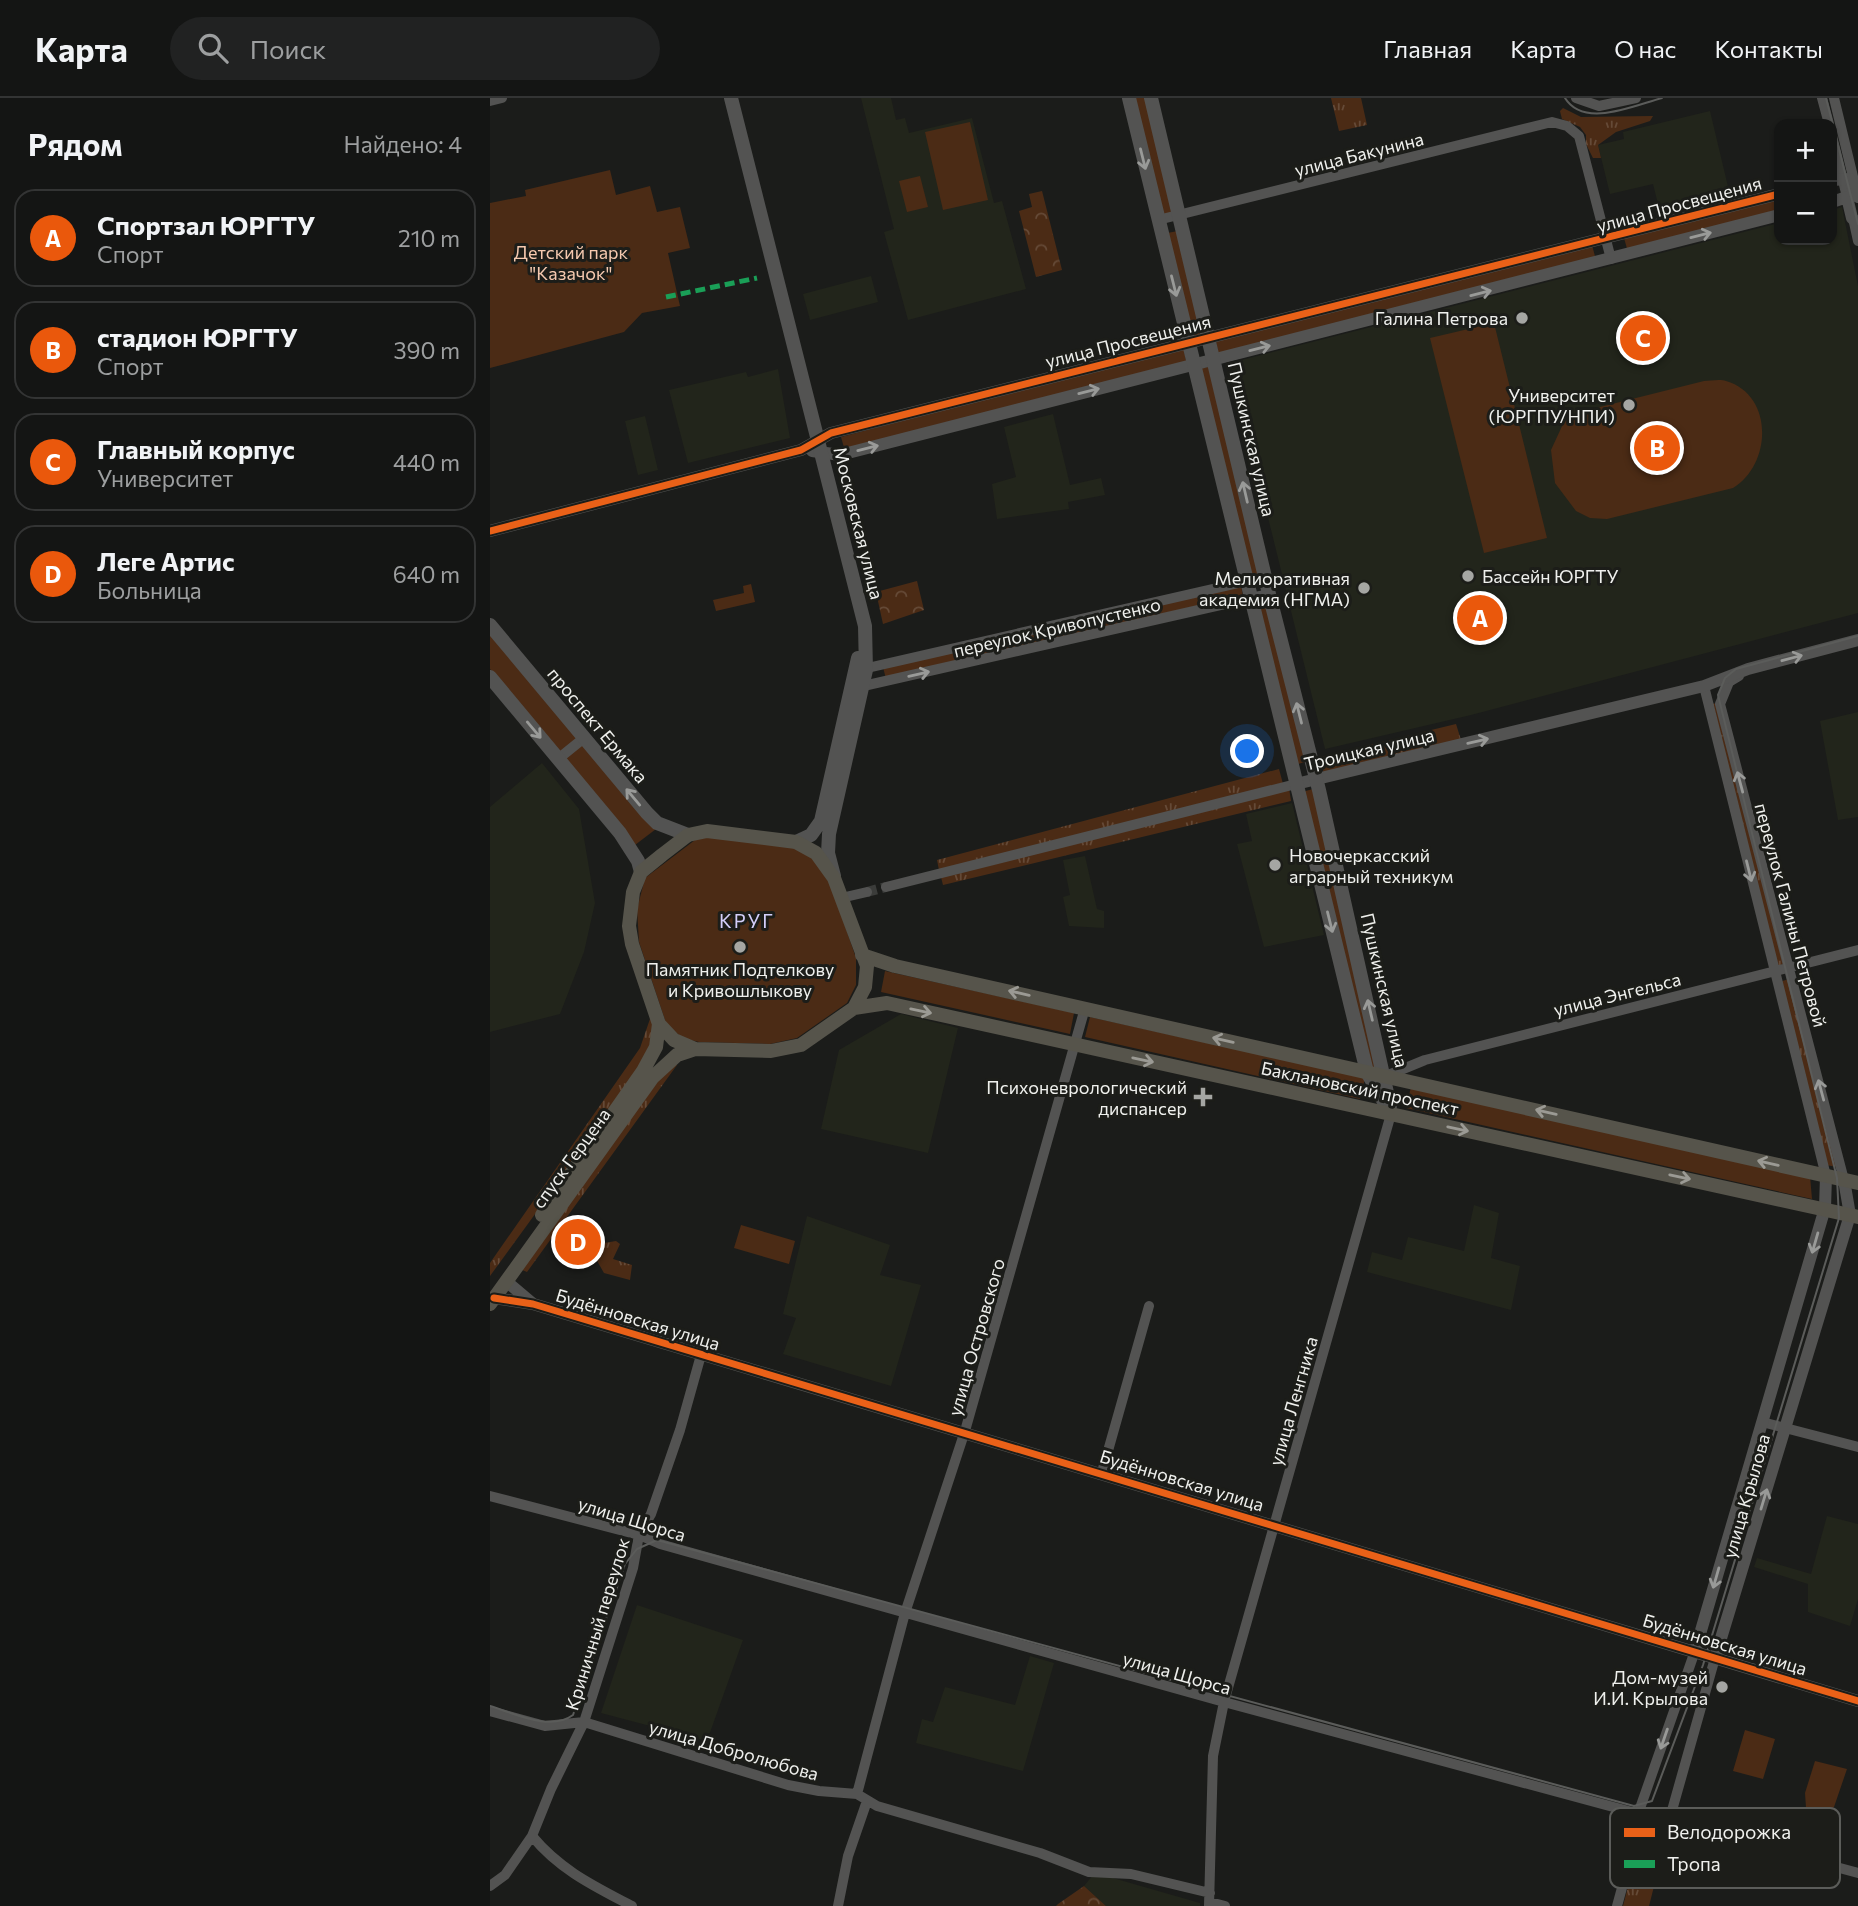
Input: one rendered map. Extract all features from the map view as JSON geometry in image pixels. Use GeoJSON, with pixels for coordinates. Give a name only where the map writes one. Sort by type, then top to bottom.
{"type":"FeatureCollection","features":[{"type":"Feature","properties":{"kind":"main road","name":"Московская улица"},"geometry":{"type":"LineString","coordinates":[[725,98],[858,628],[861,669],[821,821],[811,835],[796,842]]}},
{"type":"Feature","properties":{"kind":"main road","name":"Московская улица"},"geometry":{"type":"LineString","coordinates":[[731,98],[813,448]]}},
{"type":"Feature","properties":{"kind":"main road","name":"Пушкинская улица"},"geometry":{"type":"LineString","coordinates":[[1129,98],[1367,1072],[1391,1114]]}},
{"type":"Feature","properties":{"kind":"main road","name":"Пушкинская улица"},"geometry":{"type":"LineString","coordinates":[[1152,98],[1386,1076],[1391,1114]]}},
{"type":"Feature","properties":{"kind":"main road","name":"проспект Ермака"},"geometry":{"type":"LineString","coordinates":[[490,625],[646,813],[657,823],[688,835]]}},
{"type":"Feature","properties":{"kind":"main road"},"geometry":{"type":"LineString","coordinates":[[490,677],[620,833],[638,860],[641,872]]}},
{"type":"Feature","properties":{"kind":"main road","name":"Московская улица"},"geometry":{"type":"LineString","coordinates":[[834,878],[828,853],[829,834],[857,686]]}},
{"type":"Feature","properties":{"kind":"main road"},"geometry":{"type":"LineString","coordinates":[[720,832],[796,842],[816,853],[834,878],[862,955],[867,977],[862,997],[855,1008],[810,1040],[790,1049],[695,1049],[674,1040],[659,1024],[632,944],[629,926],[633,892],[641,872],[688,835],[720,832]]}},
{"type":"Feature","properties":{"kind":"main road","name":"Баклановский проспект"},"geometry":{"type":"LineString","coordinates":[[862,955],[895,965],[1851,1182]]}},
{"type":"Feature","properties":{"kind":"main road","name":"Баклановский проспект"},"geometry":{"type":"LineString","coordinates":[[855,1008],[887,1003],[1854,1216]]}},
{"type":"Feature","properties":{"kind":"main road","name":"спуск Герцена"},"geometry":{"type":"LineString","coordinates":[[492,1296],[643,1071],[656,1047],[659,1024]]}},
{"type":"Feature","properties":{"kind":"main road","name":"спуск Герцена"},"geometry":{"type":"LineString","coordinates":[[492,1296],[506,1281],[653,1077],[677,1055],[695,1049]]}},
{"type":"Feature","properties":{"kind":"street"},"geometry":{"type":"LineString","coordinates":[[490,101],[502,98]]}},
{"type":"Feature","properties":{"kind":"street"},"geometry":{"type":"LineString","coordinates":[[1576,98],[1599,106],[1636,98]]}},
{"type":"Feature","properties":{"kind":"street"},"geometry":{"type":"LineString","coordinates":[[1822,98],[1828,119]]}},
{"type":"Feature","properties":{"kind":"street"},"geometry":{"type":"LineString","coordinates":[[1834,98],[1854,194],[1858,241]]}},
{"type":"Feature","properties":{"kind":"street","name":"улица Бакунина"},"geometry":{"type":"LineString","coordinates":[[1158,220],[1552,122],[1567,126],[1579,136],[1606,240]]}},
{"type":"Feature","properties":{"kind":"street"},"geometry":{"type":"LineString","coordinates":[[1837,179],[1849,179],[1854,194]]}},
{"type":"Feature","properties":{"kind":"street"},"geometry":{"type":"LineString","coordinates":[[1837,200],[1854,194]]}},
{"type":"Feature","properties":{"kind":"street","name":"улица Просвещения"},"geometry":{"type":"LineString","coordinates":[[490,531],[813,448],[831,433],[1606,240],[1774,195]]}},
{"type":"Feature","properties":{"kind":"street","name":"улица Просвещения"},"geometry":{"type":"LineString","coordinates":[[813,448],[840,455],[1774,216]]}},
{"type":"Feature","properties":{"kind":"street"},"geometry":{"type":"LineString","coordinates":[[1606,240],[1611,259]]}},
{"type":"Feature","properties":{"kind":"street","name":"переулок Кривопустенко"},"geometry":{"type":"LineString","coordinates":[[861,669],[1265,577]]}},
{"type":"Feature","properties":{"kind":"street","name":"переулок Кривопустенко"},"geometry":{"type":"LineString","coordinates":[[857,686],[1269,594]]}},
{"type":"Feature","properties":{"kind":"street","name":"Троицкая улица"},"geometry":{"type":"LineString","coordinates":[[886,887],[1316,779],[1704,686],[1748,669],[1858,640]]}},
{"type":"Feature","properties":{"kind":"street","name":"переулок Галины Петровой"},"geometry":{"type":"LineString","coordinates":[[1748,669],[1729,682],[1720,704],[1788,966],[1851,1182]]}},
{"type":"Feature","properties":{"kind":"street","name":"переулок Галины Петровой"},"geometry":{"type":"LineString","coordinates":[[1704,686],[1826,1176]]}},
{"type":"Feature","properties":{"kind":"street"},"geometry":{"type":"LineString","coordinates":[[558,759],[584,738]]}},
{"type":"Feature","properties":{"kind":"street"},"geometry":{"type":"LineString","coordinates":[[841,898],[867,892]]}},
{"type":"Feature","properties":{"kind":"street","name":"улица Энгельса"},"geometry":{"type":"LineString","coordinates":[[1386,1076],[1425,1059],[1858,950]]}},
{"type":"Feature","properties":{"kind":"street","name":"улица Островского"},"geometry":{"type":"LineString","coordinates":[[856,1794],[905,1613],[965,1431],[1077,1045],[1085,1008]]}},
{"type":"Feature","properties":{"kind":"street","name":"улица Ленгника"},"geometry":{"type":"LineString","coordinates":[[1210,1900],[1213,1756],[1224,1702],[1391,1114]]}},
{"type":"Feature","properties":{"kind":"street","name":"улица Крылова"},"geometry":{"type":"LineString","coordinates":[[1642,1808],[1695,1651],[1825,1209],[1826,1176]]}},
{"type":"Feature","properties":{"kind":"street","name":"улица Крылова"},"geometry":{"type":"LineString","coordinates":[[1674,1808],[1783,1429],[1854,1216],[1851,1182]]}},
{"type":"Feature","properties":{"kind":"street","name":"Будённовская улица"},"geometry":{"type":"LineString","coordinates":[[506,1281],[533,1304]]}},
{"type":"Feature","properties":{"kind":"street","name":"Будённовская улица"},"geometry":{"type":"LineString","coordinates":[[492,1296],[533,1304],[965,1431],[1858,1700]]}},
{"type":"Feature","properties":{"kind":"street"},"geometry":{"type":"LineString","coordinates":[[1102,1472],[1149,1306]]}},
{"type":"Feature","properties":{"kind":"street","name":"Криничный переулок"},"geometry":{"type":"LineString","coordinates":[[490,1886],[517,1861],[532,1836],[551,1789],[584,1722],[633,1568],[639,1535],[651,1514],[680,1430],[701,1355]]}},
{"type":"Feature","properties":{"kind":"street"},"geometry":{"type":"LineString","coordinates":[[1762,1422],[1858,1447]]}},
{"type":"Feature","properties":{"kind":"street","name":"улица Щорса"},"geometry":{"type":"LineString","coordinates":[[490,1496],[639,1535],[660,1544],[1224,1702],[1618,1808]]}},
{"type":"Feature","properties":{"kind":"street","name":"улица Добролюбова"},"geometry":{"type":"LineString","coordinates":[[490,1711],[545,1726],[584,1722],[788,1785],[856,1794],[867,1801],[946,1828],[1040,1853],[1062,1865],[1089,1872],[1131,1874],[1225,1906]]}},
{"type":"Feature","properties":{"kind":"street"},"geometry":{"type":"LineString","coordinates":[[838,1906],[848,1856],[867,1801]]}},
{"type":"Feature","properties":{"kind":"street"},"geometry":{"type":"LineString","coordinates":[[532,1836],[565,1869],[632,1906]]}},
{"type":"Feature","properties":{"kind":"street","name":"улица Щорса"},"geometry":{"type":"LineString","coordinates":[[1840,1868],[1858,1873]]}},
{"type":"Feature","properties":{"kind":"street","name":"улица Крылова"},"geometry":{"type":"LineString","coordinates":[[1617,1906],[1622,1888]]}},
{"type":"Feature","properties":{"kind":"shaded area"},"geometry":{"type":"Polygon","coordinates":[[[861,98],[891,98],[896,120],[905,118],[909,133],[972,118],[994,203],[1002,201],[1026,289],[908,320],[884,232],[894,229],[861,98]]]}},
{"type":"Feature","properties":{"kind":"shaded area"},"geometry":{"type":"Polygon","coordinates":[[[1710,111],[1730,195],[1660,212],[1653,184],[1610,194],[1598,145],[1624,139],[1623,132],[1710,111]]]}},
{"type":"Feature","properties":{"kind":"shaded area","name":"Университет (ЮРГПУ/НПИ)"},"geometry":{"type":"Polygon","coordinates":[[[1842,207],[1858,286],[1858,613],[1471,715],[1325,749],[1230,363],[1774,224],[1774,245],[1837,245],[1837,208],[1842,207]]]}},
{"type":"Feature","properties":{"kind":"shaded area"},"geometry":{"type":"Polygon","coordinates":[[[871,276],[878,302],[810,320],[803,294],[871,276]]]}},
{"type":"Feature","properties":{"kind":"shaded area"},"geometry":{"type":"Polygon","coordinates":[[[778,369],[790,438],[688,463],[669,390],[746,372],[748,377],[778,369]]]}},
{"type":"Feature","properties":{"kind":"shaded area"},"geometry":{"type":"Polygon","coordinates":[[[1053,414],[1070,485],[1101,478],[1105,495],[1068,502],[1069,509],[997,519],[992,484],[1016,477],[1004,427],[1053,414]]]}},
{"type":"Feature","properties":{"kind":"shaded area"},"geometry":{"type":"Polygon","coordinates":[[[645,416],[658,470],[638,475],[625,421],[645,416]]]}},
{"type":"Feature","properties":{"kind":"shaded area"},"geometry":{"type":"Polygon","coordinates":[[[1858,712],[1858,817],[1838,820],[1820,721],[1858,712]]]}},
{"type":"Feature","properties":{"kind":"shaded area"},"geometry":{"type":"Polygon","coordinates":[[[542,763],[579,809],[595,903],[584,952],[560,1014],[490,1032],[490,807],[542,763]]]}},
{"type":"Feature","properties":{"kind":"shaded area","name":"Новочеркасский аграрный техникум"},"geometry":{"type":"Polygon","coordinates":[[[1292,803],[1324,935],[1264,947],[1237,844],[1252,841],[1246,814],[1292,803]]]}},
{"type":"Feature","properties":{"kind":"shaded area"},"geometry":{"type":"Polygon","coordinates":[[[1085,856],[1097,909],[1104,911],[1104,928],[1069,926],[1063,897],[1070,895],[1063,860],[1085,856]]]}},
{"type":"Feature","properties":{"kind":"shaded area"},"geometry":{"type":"Polygon","coordinates":[[[901,1014],[958,1028],[928,1153],[821,1129],[839,1050],[901,1014]]]}},
{"type":"Feature","properties":{"kind":"shaded area"},"geometry":{"type":"Polygon","coordinates":[[[1474,1205],[1499,1213],[1491,1258],[1520,1266],[1511,1310],[1367,1272],[1372,1252],[1402,1260],[1408,1237],[1464,1251],[1474,1205]]]}},
{"type":"Feature","properties":{"kind":"shaded area"},"geometry":{"type":"Polygon","coordinates":[[[807,1216],[890,1245],[880,1275],[921,1285],[891,1386],[783,1354],[796,1318],[783,1314],[807,1216]]]}},
{"type":"Feature","properties":{"kind":"shaded area"},"geometry":{"type":"Polygon","coordinates":[[[1827,1516],[1858,1524],[1858,1599],[1850,1626],[1808,1612],[1808,1584],[1754,1567],[1757,1558],[1811,1574],[1827,1516]]]}},
{"type":"Feature","properties":{"kind":"shaded area"},"geometry":{"type":"Polygon","coordinates":[[[637,1605],[743,1640],[707,1741],[601,1713],[637,1605]]]}},
{"type":"Feature","properties":{"kind":"shaded area"},"geometry":{"type":"Polygon","coordinates":[[[1030,1656],[1054,1663],[1023,1771],[916,1743],[922,1719],[933,1722],[945,1687],[1015,1705],[1030,1656]]]}},
{"type":"Feature","properties":{"kind":"shaded area"},"geometry":{"type":"Polygon","coordinates":[[[1099,1874],[1200,1903],[1200,1906],[1106,1906],[1084,1886],[1093,1875],[1099,1874]]]}},
{"type":"Feature","properties":{"kind":"green space"},"geometry":{"type":"Polygon","coordinates":[[[1135,98],[1145,98],[1173,213],[1163,216],[1135,98]]]}},
{"type":"Feature","properties":{"kind":"green space"},"geometry":{"type":"Polygon","coordinates":[[[1331,98],[1361,98],[1367,125],[1339,131],[1331,98]]]}},
{"type":"Feature","properties":{"kind":"green space"},"geometry":{"type":"Polygon","coordinates":[[[1563,108],[1581,117],[1653,116],[1650,121],[1616,132],[1598,145],[1601,158],[1593,158],[1586,144],[1586,135],[1580,127],[1562,119],[1560,111],[1563,108]]]}},
{"type":"Feature","properties":{"kind":"green space"},"geometry":{"type":"Polygon","coordinates":[[[970,122],[988,200],[943,210],[925,132],[970,122]]]}},
{"type":"Feature","properties":{"kind":"green space","name":"Детский парк \"Казачок\""},"geometry":{"type":"Polygon","coordinates":[[[610,170],[616,195],[650,186],[657,212],[680,207],[690,248],[668,253],[680,306],[642,313],[624,332],[490,368],[490,203],[526,196],[525,190],[610,170]]]}},
{"type":"Feature","properties":{"kind":"green space"},"geometry":{"type":"Polygon","coordinates":[[[920,176],[928,207],[907,212],[899,181],[920,176]]]}},
{"type":"Feature","properties":{"kind":"green space"},"geometry":{"type":"Polygon","coordinates":[[[1042,191],[1062,270],[1036,277],[1019,211],[1032,207],[1029,194],[1042,191]]]}},
{"type":"Feature","properties":{"kind":"green space"},"geometry":{"type":"Polygon","coordinates":[[[1774,198],[1774,215],[1628,252],[1624,238],[1774,198]]]}},
{"type":"Feature","properties":{"kind":"green space"},"geometry":{"type":"Polygon","coordinates":[[[1178,231],[1202,334],[1191,337],[1167,233],[1178,231]]]}},
{"type":"Feature","properties":{"kind":"green space"},"geometry":{"type":"Polygon","coordinates":[[[1592,245],[1596,260],[1219,356],[1215,338],[1592,245]]]}},
{"type":"Feature","properties":{"kind":"green space"},"geometry":{"type":"Polygon","coordinates":[[[1494,323],[1547,538],[1484,553],[1430,338],[1494,323]]]}},
{"type":"Feature","properties":{"kind":"green space"},"geometry":{"type":"Polygon","coordinates":[[[1183,345],[1187,365],[845,451],[841,437],[1183,345]]]}},
{"type":"Feature","properties":{"kind":"green space"},"geometry":{"type":"Polygon","coordinates":[[[1212,366],[1261,576],[1248,579],[1198,369],[1212,366]]]}},
{"type":"Feature","properties":{"kind":"green space"},"geometry":{"type":"Polygon","coordinates":[[[1724,380],[1742,389],[1753,400],[1760,415],[1761,447],[1746,477],[1733,488],[1607,519],[1590,518],[1576,511],[1555,483],[1551,450],[1563,424],[1572,414],[1704,381],[1724,380]]]}},
{"type":"Feature","properties":{"kind":"green space"},"geometry":{"type":"Polygon","coordinates":[[[917,581],[924,610],[883,624],[876,592],[917,581]]]}},
{"type":"Feature","properties":{"kind":"green space"},"geometry":{"type":"Polygon","coordinates":[[[751,584],[755,602],[716,611],[713,600],[744,593],[743,586],[751,584]]]}},
{"type":"Feature","properties":{"kind":"green space"},"geometry":{"type":"Polygon","coordinates":[[[1241,586],[1243,596],[886,679],[883,667],[1241,586]]]}},
{"type":"Feature","properties":{"kind":"green space"},"geometry":{"type":"Polygon","coordinates":[[[1266,599],[1308,761],[1295,765],[1255,601],[1266,599]]]}},
{"type":"Feature","properties":{"kind":"green space"},"geometry":{"type":"Polygon","coordinates":[[[490,629],[656,829],[635,845],[490,669],[490,629]]]}},
{"type":"Feature","properties":{"kind":"green space"},"geometry":{"type":"Polygon","coordinates":[[[1719,703],[1785,964],[1775,966],[1711,704],[1719,703]]]}},
{"type":"Feature","properties":{"kind":"green space"},"geometry":{"type":"Polygon","coordinates":[[[1456,724],[1461,740],[1324,774],[1320,757],[1456,724]]]}},
{"type":"Feature","properties":{"kind":"green space"},"geometry":{"type":"Polygon","coordinates":[[[1279,769],[1283,784],[939,870],[937,860],[1279,769]]]}},
{"type":"Feature","properties":{"kind":"green space"},"geometry":{"type":"Polygon","coordinates":[[[1289,788],[1291,801],[943,885],[941,877],[1289,788]]]}},
{"type":"Feature","properties":{"kind":"green space"},"geometry":{"type":"Polygon","coordinates":[[[1313,789],[1380,1066],[1370,1068],[1302,792],[1313,789]]]}},
{"type":"Feature","properties":{"kind":"green space"},"geometry":{"type":"Polygon","coordinates":[[[706,837],[790,845],[812,857],[831,885],[856,958],[856,985],[847,1003],[797,1038],[770,1044],[699,1042],[682,1038],[666,1023],[639,942],[637,909],[645,878],[695,840],[706,837]]]}},
{"type":"Feature","properties":{"kind":"green space"},"geometry":{"type":"Polygon","coordinates":[[[885,971],[1074,1013],[1070,1034],[881,992],[885,971]]]}},
{"type":"Feature","properties":{"kind":"green space"},"geometry":{"type":"Polygon","coordinates":[[[1789,979],[1837,1167],[1826,1165],[1779,982],[1789,979]]]}},
{"type":"Feature","properties":{"kind":"green space"},"geometry":{"type":"Polygon","coordinates":[[[651,1016],[652,1038],[639,1071],[490,1276],[490,1263],[640,1048],[651,1016]]]}},
{"type":"Feature","properties":{"kind":"green space"},"geometry":{"type":"Polygon","coordinates":[[[1090,1017],[1365,1078],[1360,1099],[1085,1037],[1090,1017]]]}},
{"type":"Feature","properties":{"kind":"green space"},"geometry":{"type":"Polygon","coordinates":[[[670,1065],[677,1065],[527,1272],[520,1269],[670,1065]]]}},
{"type":"Feature","properties":{"kind":"green space"},"geometry":{"type":"Polygon","coordinates":[[[1411,1087],[1810,1176],[1812,1199],[1406,1108],[1411,1087]]]}},
{"type":"Feature","properties":{"kind":"green space"},"geometry":{"type":"Polygon","coordinates":[[[741,1225],[795,1241],[789,1264],[734,1248],[741,1225]]]}},
{"type":"Feature","properties":{"kind":"green space"},"geometry":{"type":"Polygon","coordinates":[[[616,1241],[620,1244],[613,1259],[632,1265],[630,1280],[604,1273],[596,1259],[604,1243],[616,1241]]]}},
{"type":"Feature","properties":{"kind":"green space"},"geometry":{"type":"Polygon","coordinates":[[[1745,1730],[1775,1739],[1763,1779],[1733,1771],[1745,1730]]]}},
{"type":"Feature","properties":{"kind":"green space"},"geometry":{"type":"Polygon","coordinates":[[[1815,1761],[1847,1769],[1833,1808],[1806,1808],[1805,1793],[1815,1761]]]}},
{"type":"Feature","properties":{"kind":"green space"},"geometry":{"type":"Polygon","coordinates":[[[1084,1886],[1106,1906],[1056,1906],[1058,1904],[1084,1886]]]}},
{"type":"Feature","properties":{"kind":"green space"},"geometry":{"type":"Polygon","coordinates":[[[1628,1888],[1654,1888],[1649,1906],[1623,1906],[1628,1888]]]}},
{"type":"Feature","properties":{"kind":"tunnel"},"geometry":{"type":"LineString","coordinates":[[867,892],[886,887]]}},
{"type":"Feature","properties":{"kind":"tram line"},"geometry":{"type":"LineString","coordinates":[[1565,98],[1584,112],[1597,113],[1624,109],[1662,98]]}},
{"type":"Feature","properties":{"kind":"tram line"},"geometry":{"type":"LineString","coordinates":[[1826,98],[1858,224]]}},
{"type":"Feature","properties":{"kind":"tram line"},"geometry":{"type":"LineString","coordinates":[[490,1706],[532,1720],[554,1722],[573,1715],[625,1564],[637,1549],[657,1540],[1634,1806],[1652,1801],[1703,1665],[1839,1218],[1837,1178],[1718,695],[1725,678],[1736,669],[1858,636]]}},
{"type":"Feature","properties":{"kind":"marked path"},"geometry":{"type":"LineString","coordinates":[[666,297],[757,278]]}},
{"type":"Feature","properties":{"kind":"cycle path"},"geometry":{"type":"LineString","coordinates":[[490,531],[801,450],[831,433],[1774,195]]}},
{"type":"Feature","properties":{"kind":"cycle path"},"geometry":{"type":"LineString","coordinates":[[494,1298],[533,1304],[1858,1701]]}},
{"type":"Feature","properties":{"kind":"place","name":"Галина Петрова"},"geometry":{"type":"Point","coordinates":[1522,318]}},
{"type":"Feature","properties":{"kind":"place","name":"Главный корпус"},"geometry":{"type":"Point","coordinates":[1643,338]}},
{"type":"Feature","properties":{"kind":"place","name":"Университет (ЮРГПУ/НПИ)"},"geometry":{"type":"Point","coordinates":[1629,405]}},
{"type":"Feature","properties":{"kind":"place","name":"стадион ЮРГТУ"},"geometry":{"type":"Point","coordinates":[1657,448]}},
{"type":"Feature","properties":{"kind":"place","name":"Бассейн ЮРГТУ"},"geometry":{"type":"Point","coordinates":[1468,576]}},
{"type":"Feature","properties":{"kind":"place","name":"Мелиоративная академия (НГМА)"},"geometry":{"type":"Point","coordinates":[1364,588]}},
{"type":"Feature","properties":{"kind":"place","name":"Спортзал ЮРГТУ"},"geometry":{"type":"Point","coordinates":[1480,618]}},
{"type":"Feature","properties":{"kind":"place","name":"Новочеркасский аграрный техникум"},"geometry":{"type":"Point","coordinates":[1275,865]}},
{"type":"Feature","properties":{"kind":"place","name":"Памятник Подтелкову и Кривошлыкову"},"geometry":{"type":"Point","coordinates":[740,947]}},
{"type":"Feature","properties":{"kind":"place","name":"Психоневрологический диспансер"},"geometry":{"type":"Point","coordinates":[1203,1097]}},
{"type":"Feature","properties":{"kind":"place","name":"Леге Артис"},"geometry":{"type":"Point","coordinates":[578,1242]}},
{"type":"Feature","properties":{"kind":"place","name":"Дом-музей И.И. Крылова"},"geometry":{"type":"Point","coordinates":[1722,1687]}},
{"type":"Feature","properties":{"kind":"district","name":"КРУГ"},"geometry":{"type":"Point","coordinates":[747,920]}}]}
